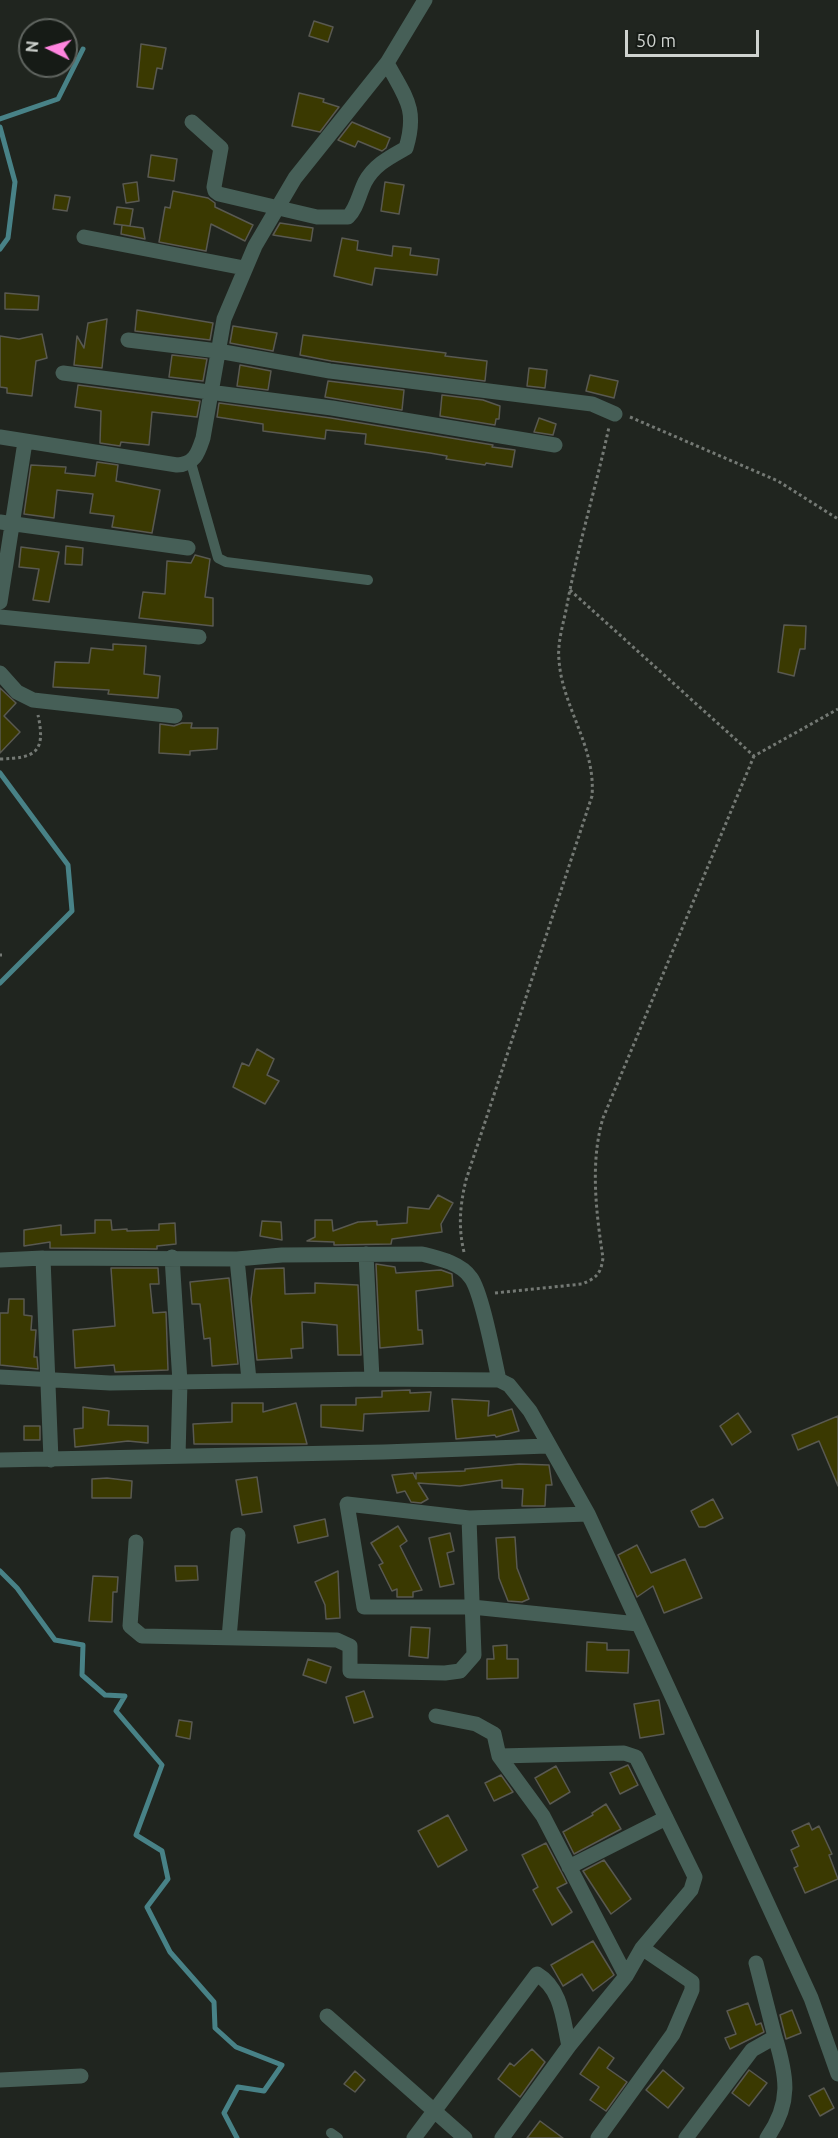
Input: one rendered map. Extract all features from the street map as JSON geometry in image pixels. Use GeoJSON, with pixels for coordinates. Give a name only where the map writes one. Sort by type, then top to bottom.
{"type":"FeatureCollection","features":[{"type":"Feature","properties":{"kind":"street"},"geometry":{"type":"LineString","coordinates":[[0,437],[177,465],[191,462],[197,456],[203,438],[224,319],[244,268],[295,178],[387,63],[425,0]]}},
{"type":"Feature","properties":{"kind":"street"},"geometry":{"type":"LineString","coordinates":[[192,122],[221,148],[215,191],[317,217],[348,217],[353,212],[366,180],[373,171],[384,160],[406,148],[412,126],[410,107],[387,63]]}},
{"type":"Feature","properties":{"kind":"street"},"geometry":{"type":"LineString","coordinates":[[84,237],[244,268]]}},
{"type":"Feature","properties":{"kind":"street"},"geometry":{"type":"LineString","coordinates":[[128,340],[218,351],[330,371],[591,404],[615,414]]}},
{"type":"Feature","properties":{"kind":"street"},"geometry":{"type":"LineString","coordinates":[[63,372],[332,408],[555,445]]}},
{"type":"Feature","properties":{"kind":"street"},"geometry":{"type":"LineString","coordinates":[[0,602],[6,522],[25,442]]}},
{"type":"Feature","properties":{"kind":"street"},"geometry":{"type":"LineString","coordinates":[[6,522],[188,548]]}},
{"type":"Feature","properties":{"kind":"street"},"geometry":{"type":"LineString","coordinates":[[0,616],[199,637]]}},
{"type":"Feature","properties":{"kind":"street"},"geometry":{"type":"LineString","coordinates":[[0,673],[16,692],[33,700],[175,716]]}},
{"type":"Feature","properties":{"kind":"street"},"geometry":{"type":"LineString","coordinates":[[366,1254],[372,1379]]}},
{"type":"Feature","properties":{"kind":"street"},"geometry":{"type":"LineString","coordinates":[[0,1260],[422,1254],[448,1261],[471,1277],[478,1294],[499,1380],[519,1396],[588,1514],[811,1998],[838,2074]]}},
{"type":"Feature","properties":{"kind":"street"},"geometry":{"type":"LineString","coordinates":[[172,1257],[180,1382],[178,1456]]}},
{"type":"Feature","properties":{"kind":"street"},"geometry":{"type":"LineString","coordinates":[[43,1258],[51,1460]]}},
{"type":"Feature","properties":{"kind":"street"},"geometry":{"type":"LineString","coordinates":[[237,1258],[249,1380]]}},
{"type":"Feature","properties":{"kind":"street"},"geometry":{"type":"LineString","coordinates":[[0,1377],[110,1383],[372,1379],[499,1380]]}},
{"type":"Feature","properties":{"kind":"street"},"geometry":{"type":"LineString","coordinates":[[0,1460],[547,1446]]}},
{"type":"Feature","properties":{"kind":"street"},"geometry":{"type":"LineString","coordinates":[[588,1514],[469,1518],[347,1504],[364,1607],[472,1607],[638,1624]]}},
{"type":"Feature","properties":{"kind":"street"},"geometry":{"type":"LineString","coordinates":[[136,1542],[130,1626],[142,1636],[337,1640],[350,1646],[350,1671],[444,1673],[460,1671],[474,1655],[469,1518]]}},
{"type":"Feature","properties":{"kind":"street"},"geometry":{"type":"LineString","coordinates":[[229,1638],[238,1535]]}},
{"type":"Feature","properties":{"kind":"street"},"geometry":{"type":"LineString","coordinates":[[436,1716],[486,1727],[494,1734],[500,1756],[543,1816],[626,1976]]}},
{"type":"Feature","properties":{"kind":"street"},"geometry":{"type":"LineString","coordinates":[[500,1756],[632,1754],[636,1757],[695,1877],[695,1882],[642,1948],[626,1976],[569,2046],[502,2138]]}},
{"type":"Feature","properties":{"kind":"street"},"geometry":{"type":"LineString","coordinates":[[569,1868],[666,1818]]}},
{"type":"Feature","properties":{"kind":"street"},"geometry":{"type":"LineString","coordinates":[[598,2138],[673,2034],[692,1990],[692,1982],[642,1948]]}},
{"type":"Feature","properties":{"kind":"street"},"geometry":{"type":"LineString","coordinates":[[756,1963],[776,2037],[786,2092],[778,2122],[767,2138]]}},
{"type":"Feature","properties":{"kind":"street"},"geometry":{"type":"LineString","coordinates":[[414,2138],[537,1974],[547,1980],[558,1997],[569,2046]]}},
{"type":"Feature","properties":{"kind":"street"},"geometry":{"type":"LineString","coordinates":[[327,2016],[465,2138]]}},
{"type":"Feature","properties":{"kind":"street"},"geometry":{"type":"LineString","coordinates":[[686,2138],[752,2050],[776,2037]]}},
{"type":"Feature","properties":{"kind":"street"},"geometry":{"type":"LineString","coordinates":[[0,2080],[81,2076]]}},
{"type":"Feature","properties":{"kind":"lane"},"geometry":{"type":"LineString","coordinates":[[191,462],[218,558],[226,562],[368,580]]}},
{"type":"Feature","properties":{"kind":"path"},"geometry":{"type":"LineString","coordinates":[[471,1277],[460,1238],[460,1205],[592,796],[594,776],[561,675],[558,657],[570,590],[610,422],[615,414],[623,414],[700,445],[778,481],[838,519]]}},
{"type":"Feature","properties":{"kind":"path"},"geometry":{"type":"LineString","coordinates":[[570,590],[754,756]]}},
{"type":"Feature","properties":{"kind":"path"},"geometry":{"type":"LineString","coordinates":[[0,759],[29,757],[38,749],[41,732],[33,700]]}},
{"type":"Feature","properties":{"kind":"path"},"geometry":{"type":"LineString","coordinates":[[478,1294],[582,1284],[601,1271],[603,1258],[595,1160],[603,1118],[754,756],[838,709]]}},
{"type":"Feature","properties":{"kind":"building"},"geometry":{"type":"Polygon","coordinates":[[[314,21],[333,27],[328,42],[309,36],[314,21]]]}},
{"type":"Feature","properties":{"kind":"building"},"geometry":{"type":"Polygon","coordinates":[[[141,44],[166,48],[162,69],[157,68],[153,89],[137,87],[141,44]]]}},
{"type":"Feature","properties":{"kind":"building"},"geometry":{"type":"Polygon","coordinates":[[[299,93],[324,99],[323,102],[339,107],[320,132],[292,126],[299,93]]]}},
{"type":"Feature","properties":{"kind":"building"},"geometry":{"type":"Polygon","coordinates":[[[352,122],[390,138],[386,148],[382,151],[358,141],[355,147],[338,140],[352,122]]]}},
{"type":"Feature","properties":{"kind":"building"},"geometry":{"type":"Polygon","coordinates":[[[151,155],[177,159],[174,181],[148,177],[151,155]]]}},
{"type":"Feature","properties":{"kind":"building"},"geometry":{"type":"Polygon","coordinates":[[[137,182],[139,201],[126,203],[123,184],[137,182]]]}},
{"type":"Feature","properties":{"kind":"building"},"geometry":{"type":"Polygon","coordinates":[[[385,182],[404,185],[399,214],[381,211],[385,182]]]}},
{"type":"Feature","properties":{"kind":"building"},"geometry":{"type":"Polygon","coordinates":[[[173,191],[208,198],[215,203],[215,207],[253,225],[245,241],[211,224],[206,251],[159,242],[165,207],[170,208],[173,191]]]}},
{"type":"Feature","properties":{"kind":"building"},"geometry":{"type":"Polygon","coordinates":[[[55,195],[70,197],[67,211],[53,209],[55,195]]]}},
{"type":"Feature","properties":{"kind":"building"},"geometry":{"type":"Polygon","coordinates":[[[117,207],[133,209],[130,226],[114,224],[117,207]]]}},
{"type":"Feature","properties":{"kind":"building"},"geometry":{"type":"Polygon","coordinates":[[[280,223],[313,228],[311,241],[273,235],[280,223]]]}},
{"type":"Feature","properties":{"kind":"building"},"geometry":{"type":"Polygon","coordinates":[[[122,225],[143,228],[145,239],[121,234],[122,225]]]}},
{"type":"Feature","properties":{"kind":"building"},"geometry":{"type":"Polygon","coordinates":[[[342,238],[358,241],[357,250],[392,256],[393,246],[411,248],[410,255],[439,259],[437,275],[375,268],[372,285],[334,276],[342,238]]]}},
{"type":"Feature","properties":{"kind":"building"},"geometry":{"type":"Polygon","coordinates":[[[5,293],[39,296],[38,310],[5,309],[5,293]]]}},
{"type":"Feature","properties":{"kind":"building"},"geometry":{"type":"Polygon","coordinates":[[[137,310],[213,323],[210,340],[135,331],[137,310]]]}},
{"type":"Feature","properties":{"kind":"building"},"geometry":{"type":"Polygon","coordinates":[[[107,319],[102,368],[74,365],[77,336],[84,348],[88,323],[107,319]]]}},
{"type":"Feature","properties":{"kind":"building"},"geometry":{"type":"Polygon","coordinates":[[[233,326],[277,333],[273,351],[230,343],[233,326]]]}},
{"type":"Feature","properties":{"kind":"building"},"geometry":{"type":"Polygon","coordinates":[[[42,334],[47,358],[36,361],[32,396],[7,393],[7,388],[0,387],[0,336],[19,339],[42,334]]]}},
{"type":"Feature","properties":{"kind":"building"},"geometry":{"type":"Polygon","coordinates":[[[303,335],[446,353],[445,356],[487,361],[485,381],[300,355],[303,335]]]}},
{"type":"Feature","properties":{"kind":"building"},"geometry":{"type":"Polygon","coordinates":[[[172,355],[207,359],[203,381],[169,377],[172,355]]]}},
{"type":"Feature","properties":{"kind":"building"},"geometry":{"type":"Polygon","coordinates":[[[240,365],[271,371],[268,390],[237,386],[240,365]]]}},
{"type":"Feature","properties":{"kind":"building"},"geometry":{"type":"Polygon","coordinates":[[[529,368],[547,370],[545,388],[527,386],[529,368]]]}},
{"type":"Feature","properties":{"kind":"building"},"geometry":{"type":"Polygon","coordinates":[[[590,375],[618,381],[614,398],[586,391],[590,375]]]}},
{"type":"Feature","properties":{"kind":"building"},"geometry":{"type":"Polygon","coordinates":[[[328,381],[404,390],[402,410],[325,397],[328,381]]]}},
{"type":"Feature","properties":{"kind":"building"},"geometry":{"type":"Polygon","coordinates":[[[78,385],[200,401],[197,417],[152,412],[149,445],[121,442],[120,446],[100,443],[101,411],[75,407],[78,385]]]}},
{"type":"Feature","properties":{"kind":"building"},"geometry":{"type":"Polygon","coordinates":[[[442,395],[483,400],[500,406],[499,419],[496,419],[495,425],[440,416],[442,395]]]}},
{"type":"Feature","properties":{"kind":"building"},"geometry":{"type":"Polygon","coordinates":[[[219,403],[331,418],[493,445],[492,447],[515,450],[512,467],[446,459],[447,456],[365,444],[366,434],[326,430],[325,439],[263,431],[263,424],[217,417],[219,403]]]}},
{"type":"Feature","properties":{"kind":"building"},"geometry":{"type":"Polygon","coordinates":[[[539,418],[556,424],[553,435],[534,432],[539,418]]]}},
{"type":"Feature","properties":{"kind":"building"},"geometry":{"type":"Polygon","coordinates":[[[97,462],[118,465],[116,481],[160,490],[152,533],[112,527],[114,516],[90,513],[93,494],[57,490],[54,518],[24,514],[31,465],[66,467],[65,473],[95,476],[97,462]]]}},
{"type":"Feature","properties":{"kind":"building"},"geometry":{"type":"Polygon","coordinates":[[[66,546],[83,548],[82,565],[65,564],[66,546]]]}},
{"type":"Feature","properties":{"kind":"building"},"geometry":{"type":"Polygon","coordinates":[[[21,547],[59,552],[49,602],[33,600],[39,569],[19,567],[21,547]]]}},
{"type":"Feature","properties":{"kind":"building"},"geometry":{"type":"Polygon","coordinates":[[[195,555],[210,559],[205,597],[213,598],[213,626],[139,618],[143,592],[165,594],[167,561],[191,563],[195,555]]]}},
{"type":"Feature","properties":{"kind":"building"},"geometry":{"type":"Polygon","coordinates":[[[784,625],[806,626],[805,649],[800,649],[794,676],[778,672],[784,625]]]}},
{"type":"Feature","properties":{"kind":"building"},"geometry":{"type":"Polygon","coordinates":[[[113,644],[146,646],[144,674],[160,676],[158,698],[108,694],[109,690],[53,687],[55,662],[89,663],[91,648],[113,650],[113,644]]]}},
{"type":"Feature","properties":{"kind":"building"},"geometry":{"type":"Polygon","coordinates":[[[0,688],[16,703],[4,716],[20,732],[0,753],[0,688]]]}},
{"type":"Feature","properties":{"kind":"building"},"geometry":{"type":"Polygon","coordinates":[[[192,723],[191,728],[218,728],[217,749],[190,751],[190,755],[159,753],[160,724],[174,726],[192,723]]]}},
{"type":"Feature","properties":{"kind":"building"},"geometry":{"type":"Polygon","coordinates":[[[257,1049],[274,1059],[267,1075],[279,1081],[265,1104],[233,1087],[242,1063],[249,1066],[257,1049]]]}},
{"type":"Feature","properties":{"kind":"building"},"geometry":{"type":"Polygon","coordinates":[[[438,1195],[453,1203],[441,1224],[442,1232],[392,1239],[391,1244],[334,1245],[334,1242],[307,1241],[315,1237],[315,1220],[332,1220],[333,1231],[358,1222],[377,1221],[377,1225],[407,1223],[408,1207],[429,1209],[438,1195]]]}},
{"type":"Feature","properties":{"kind":"building"},"geometry":{"type":"Polygon","coordinates":[[[95,1220],[111,1220],[112,1230],[127,1229],[127,1231],[159,1230],[159,1224],[175,1223],[176,1244],[157,1246],[157,1249],[50,1248],[50,1242],[24,1246],[24,1230],[61,1225],[61,1235],[95,1233],[95,1220]]]}},
{"type":"Feature","properties":{"kind":"building"},"geometry":{"type":"Polygon","coordinates":[[[262,1221],[281,1222],[282,1240],[260,1236],[262,1221]]]}},
{"type":"Feature","properties":{"kind":"building"},"geometry":{"type":"Polygon","coordinates":[[[376,1264],[395,1267],[396,1273],[441,1270],[452,1274],[453,1286],[416,1291],[418,1330],[422,1330],[423,1344],[380,1348],[376,1264]]]}},
{"type":"Feature","properties":{"kind":"building"},"geometry":{"type":"Polygon","coordinates":[[[111,1268],[158,1268],[159,1284],[150,1284],[153,1313],[166,1312],[168,1370],[115,1372],[114,1365],[75,1368],[73,1330],[115,1326],[111,1268]]]}},
{"type":"Feature","properties":{"kind":"building"},"geometry":{"type":"Polygon","coordinates":[[[284,1268],[285,1294],[315,1293],[315,1283],[358,1285],[361,1355],[338,1355],[337,1325],[302,1322],[303,1348],[291,1349],[292,1358],[257,1360],[251,1299],[255,1269],[284,1268]]]}},
{"type":"Feature","properties":{"kind":"building"},"geometry":{"type":"Polygon","coordinates":[[[229,1278],[238,1364],[212,1366],[210,1338],[204,1339],[200,1304],[192,1304],[190,1282],[229,1278]]]}},
{"type":"Feature","properties":{"kind":"building"},"geometry":{"type":"Polygon","coordinates":[[[9,1299],[24,1299],[24,1315],[32,1316],[31,1330],[36,1330],[34,1357],[37,1357],[38,1369],[0,1365],[0,1313],[8,1313],[9,1299]]]}},
{"type":"Feature","properties":{"kind":"building"},"geometry":{"type":"Polygon","coordinates":[[[410,1390],[410,1393],[431,1392],[429,1411],[364,1414],[363,1431],[321,1427],[321,1405],[356,1405],[356,1398],[382,1397],[382,1391],[410,1390]]]}},
{"type":"Feature","properties":{"kind":"building"},"geometry":{"type":"Polygon","coordinates":[[[452,1399],[489,1401],[488,1416],[512,1409],[519,1431],[496,1437],[495,1435],[456,1439],[452,1399]]]}},
{"type":"Feature","properties":{"kind":"building"},"geometry":{"type":"Polygon","coordinates":[[[232,1403],[263,1403],[263,1412],[296,1403],[307,1444],[194,1444],[193,1424],[232,1422],[232,1403]]]}},
{"type":"Feature","properties":{"kind":"building"},"geometry":{"type":"Polygon","coordinates":[[[83,1407],[109,1411],[108,1425],[148,1426],[148,1443],[128,1441],[75,1447],[74,1429],[83,1428],[83,1407]]]}},
{"type":"Feature","properties":{"kind":"building"},"geometry":{"type":"Polygon","coordinates":[[[738,1413],[751,1432],[732,1445],[720,1426],[738,1413]]]}},
{"type":"Feature","properties":{"kind":"building"},"geometry":{"type":"Polygon","coordinates":[[[838,1416],[838,1486],[819,1441],[798,1450],[792,1435],[838,1416]]]}},
{"type":"Feature","properties":{"kind":"building"},"geometry":{"type":"Polygon","coordinates":[[[24,1426],[40,1426],[40,1440],[24,1440],[24,1426]]]}},
{"type":"Feature","properties":{"kind":"building"},"geometry":{"type":"Polygon","coordinates":[[[519,1464],[549,1465],[552,1485],[546,1485],[545,1506],[522,1506],[523,1489],[502,1488],[502,1480],[460,1486],[418,1483],[428,1499],[421,1503],[411,1502],[405,1491],[397,1493],[392,1475],[413,1473],[416,1479],[416,1473],[465,1471],[465,1469],[519,1464]]]}},
{"type":"Feature","properties":{"kind":"building"},"geometry":{"type":"Polygon","coordinates":[[[257,1477],[262,1512],[242,1515],[236,1480],[257,1477]]]}},
{"type":"Feature","properties":{"kind":"building"},"geometry":{"type":"Polygon","coordinates":[[[92,1479],[132,1481],[131,1498],[92,1498],[92,1479]]]}},
{"type":"Feature","properties":{"kind":"building"},"geometry":{"type":"Polygon","coordinates":[[[713,1499],[723,1518],[705,1527],[699,1527],[691,1511],[713,1499]]]}},
{"type":"Feature","properties":{"kind":"building"},"geometry":{"type":"Polygon","coordinates":[[[325,1519],[328,1536],[298,1543],[294,1526],[325,1519]]]}},
{"type":"Feature","properties":{"kind":"building"},"geometry":{"type":"Polygon","coordinates":[[[398,1526],[407,1541],[400,1546],[422,1590],[413,1592],[413,1597],[397,1597],[397,1589],[392,1591],[379,1565],[383,1563],[371,1543],[398,1526]]]}},
{"type":"Feature","properties":{"kind":"building"},"geometry":{"type":"Polygon","coordinates":[[[450,1533],[454,1551],[447,1553],[454,1584],[440,1587],[429,1538],[450,1533]]]}},
{"type":"Feature","properties":{"kind":"building"},"geometry":{"type":"Polygon","coordinates":[[[515,1537],[517,1568],[529,1599],[522,1602],[508,1601],[499,1578],[496,1538],[515,1537]]]}},
{"type":"Feature","properties":{"kind":"building"},"geometry":{"type":"Polygon","coordinates":[[[637,1545],[651,1573],[685,1559],[702,1598],[664,1613],[653,1586],[637,1597],[618,1555],[637,1545]]]}},
{"type":"Feature","properties":{"kind":"building"},"geometry":{"type":"Polygon","coordinates":[[[175,1566],[197,1566],[198,1580],[176,1581],[175,1566]]]}},
{"type":"Feature","properties":{"kind":"building"},"geometry":{"type":"Polygon","coordinates":[[[338,1571],[340,1618],[326,1619],[325,1605],[315,1582],[338,1571]]]}},
{"type":"Feature","properties":{"kind":"building"},"geometry":{"type":"Polygon","coordinates":[[[93,1576],[118,1577],[117,1592],[113,1592],[112,1622],[89,1621],[93,1576]]]}},
{"type":"Feature","properties":{"kind":"building"},"geometry":{"type":"Polygon","coordinates":[[[411,1627],[430,1628],[428,1658],[409,1656],[411,1627]]]}},
{"type":"Feature","properties":{"kind":"building"},"geometry":{"type":"Polygon","coordinates":[[[587,1642],[607,1643],[607,1650],[629,1650],[628,1673],[586,1671],[587,1642]]]}},
{"type":"Feature","properties":{"kind":"building"},"geometry":{"type":"Polygon","coordinates":[[[507,1645],[507,1659],[518,1659],[518,1678],[487,1679],[487,1659],[494,1659],[493,1646],[507,1645]]]}},
{"type":"Feature","properties":{"kind":"building"},"geometry":{"type":"Polygon","coordinates":[[[308,1659],[331,1667],[326,1683],[303,1675],[308,1659]]]}},
{"type":"Feature","properties":{"kind":"building"},"geometry":{"type":"Polygon","coordinates":[[[364,1691],[373,1717],[354,1723],[346,1697],[364,1691]]]}},
{"type":"Feature","properties":{"kind":"building"},"geometry":{"type":"Polygon","coordinates":[[[659,1700],[664,1734],[640,1738],[634,1704],[659,1700]]]}},
{"type":"Feature","properties":{"kind":"building"},"geometry":{"type":"Polygon","coordinates":[[[179,1720],[192,1722],[190,1739],[176,1736],[179,1720]]]}},
{"type":"Feature","properties":{"kind":"building"},"geometry":{"type":"Polygon","coordinates":[[[628,1765],[638,1785],[620,1794],[610,1773],[628,1765]]]}},
{"type":"Feature","properties":{"kind":"building"},"geometry":{"type":"Polygon","coordinates":[[[556,1766],[570,1792],[550,1804],[535,1778],[556,1766]]]}},
{"type":"Feature","properties":{"kind":"building"},"geometry":{"type":"Polygon","coordinates":[[[501,1775],[513,1792],[494,1801],[485,1783],[501,1775]]]}},
{"type":"Feature","properties":{"kind":"building"},"geometry":{"type":"Polygon","coordinates":[[[606,1804],[621,1829],[574,1854],[563,1832],[593,1815],[592,1813],[606,1804]]]}},
{"type":"Feature","properties":{"kind":"building"},"geometry":{"type":"Polygon","coordinates":[[[448,1815],[467,1850],[438,1867],[418,1831],[448,1815]]]}},
{"type":"Feature","properties":{"kind":"building"},"geometry":{"type":"Polygon","coordinates":[[[809,1823],[812,1830],[819,1826],[832,1854],[829,1855],[838,1879],[805,1893],[794,1868],[798,1866],[791,1850],[799,1846],[792,1831],[809,1823]]]}},
{"type":"Feature","properties":{"kind":"building"},"geometry":{"type":"Polygon","coordinates":[[[546,1843],[567,1883],[557,1888],[572,1912],[552,1925],[533,1890],[538,1887],[522,1855],[546,1843]]]}},
{"type":"Feature","properties":{"kind":"building"},"geometry":{"type":"Polygon","coordinates":[[[604,1860],[631,1899],[611,1914],[583,1871],[604,1860]]]}},
{"type":"Feature","properties":{"kind":"building"},"geometry":{"type":"Polygon","coordinates":[[[593,1941],[614,1975],[593,1991],[582,1974],[563,1986],[551,1965],[593,1941]]]}},
{"type":"Feature","properties":{"kind":"building"},"geometry":{"type":"Polygon","coordinates":[[[748,2003],[756,2025],[761,2023],[764,2032],[730,2049],[725,2038],[736,2034],[727,2011],[748,2003]]]}},
{"type":"Feature","properties":{"kind":"building"},"geometry":{"type":"Polygon","coordinates":[[[792,2010],[801,2033],[786,2039],[780,2015],[792,2010]]]}},
{"type":"Feature","properties":{"kind":"building"},"geometry":{"type":"Polygon","coordinates":[[[599,2047],[614,2058],[607,2068],[627,2082],[606,2111],[590,2100],[599,2087],[580,2074],[599,2047]]]}},
{"type":"Feature","properties":{"kind":"building"},"geometry":{"type":"Polygon","coordinates":[[[532,2049],[545,2062],[520,2097],[498,2079],[510,2063],[514,2066],[532,2049]]]}},
{"type":"Feature","properties":{"kind":"building"},"geometry":{"type":"Polygon","coordinates":[[[663,2070],[684,2088],[668,2108],[646,2090],[663,2070]]]}},
{"type":"Feature","properties":{"kind":"building"},"geometry":{"type":"Polygon","coordinates":[[[749,2070],[767,2083],[749,2106],[732,2093],[749,2070]]]}},
{"type":"Feature","properties":{"kind":"building"},"geometry":{"type":"Polygon","coordinates":[[[355,2071],[365,2080],[355,2092],[344,2084],[355,2071]]]}},
{"type":"Feature","properties":{"kind":"building"},"geometry":{"type":"Polygon","coordinates":[[[824,2088],[834,2108],[820,2116],[809,2096],[824,2088]]]}},
{"type":"Feature","properties":{"kind":"building"},"geometry":{"type":"Polygon","coordinates":[[[540,2121],[563,2138],[527,2138],[540,2121]]]}},
{"type":"Feature","properties":{"kind":"waterway"},"geometry":{"type":"LineString","coordinates":[[0,119],[58,99],[83,49]]}},
{"type":"Feature","properties":{"kind":"waterway"},"geometry":{"type":"LineString","coordinates":[[0,127],[15,182],[8,238],[0,249]]}},
{"type":"Feature","properties":{"kind":"waterway"},"geometry":{"type":"LineString","coordinates":[[0,773],[68,865],[72,911],[0,983]]}},
{"type":"Feature","properties":{"kind":"waterway"},"geometry":{"type":"LineString","coordinates":[[0,1571],[17,1588],[55,1640],[83,1645],[82,1675],[105,1695],[125,1696],[116,1711],[162,1765],[136,1835],[162,1851],[168,1879],[147,1907],[170,1952],[214,2002],[215,2028],[236,2047],[282,2065],[264,2091],[238,2087],[224,2113],[237,2138]]}}]}
